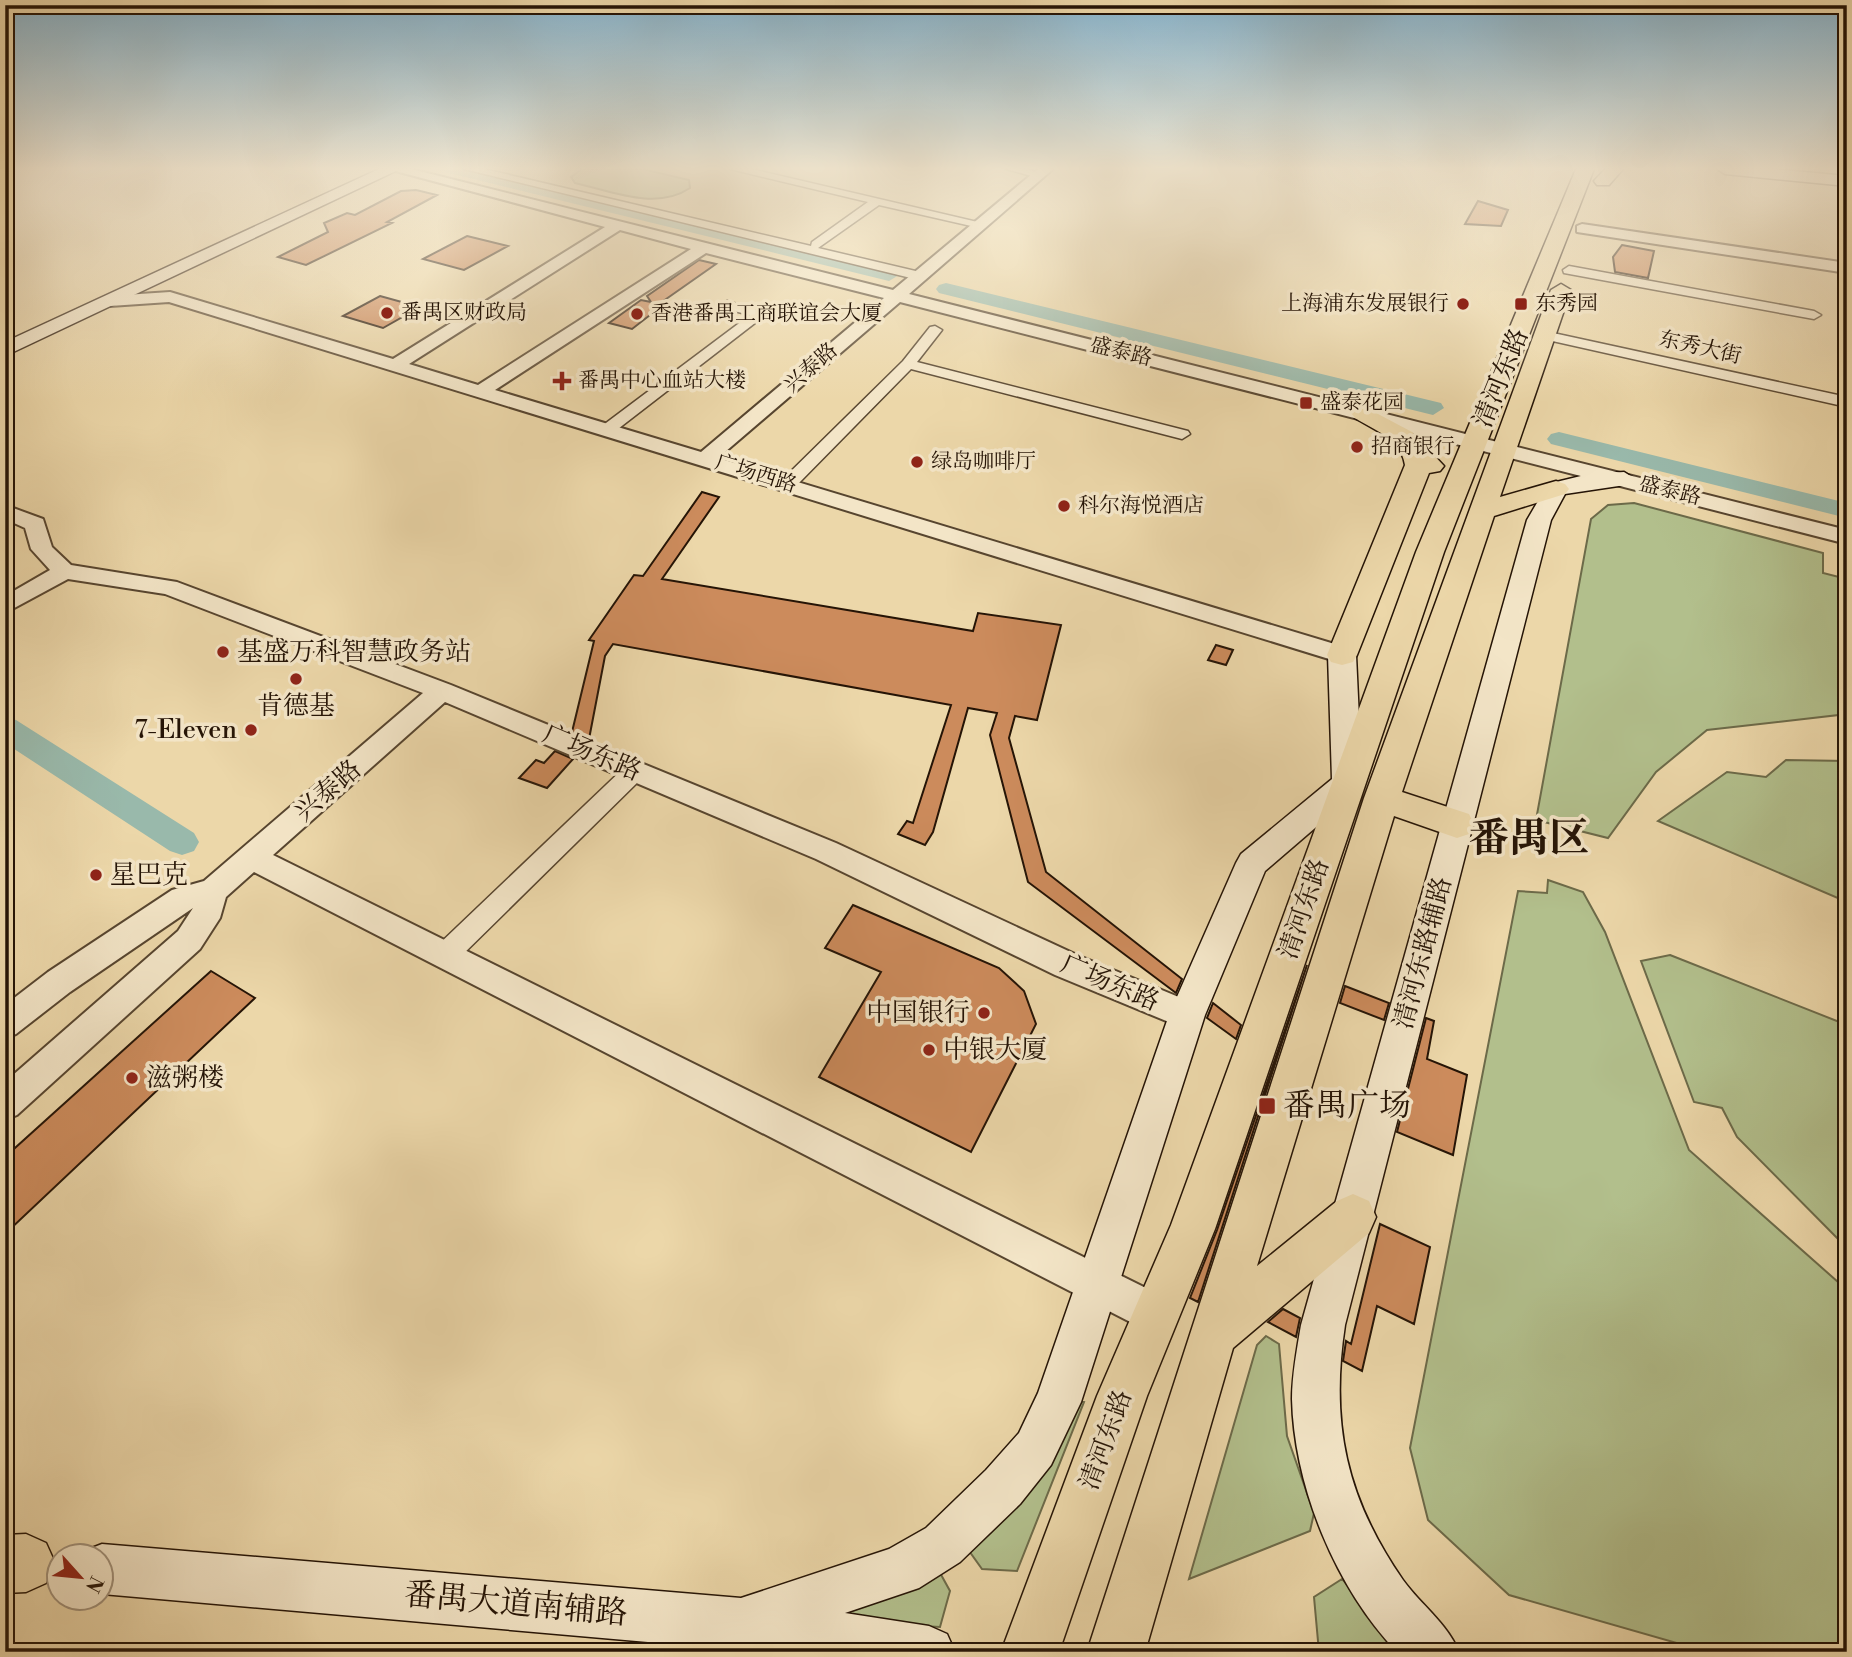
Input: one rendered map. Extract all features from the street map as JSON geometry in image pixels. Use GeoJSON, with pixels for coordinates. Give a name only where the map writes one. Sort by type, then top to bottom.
{"type":"FeatureCollection","features":[{"type":"Feature","properties":{"kind":"main road"},"geometry":{"type":"LineString","coordinates":[[5,336],[209,246]]}},
{"type":"Feature","properties":{"kind":"main road"},"geometry":{"type":"LineString","coordinates":[[5,350],[222,246]]}},
{"type":"Feature","properties":{"kind":"main road","name":"清河东路"},"geometry":{"type":"LineString","coordinates":[[1116,1652],[1286,1091],[1430,552],[1553,246]]}},
{"type":"Feature","properties":{"kind":"main road","name":"清河东路"},"geometry":{"type":"LineString","coordinates":[[1030,1652],[1122,1396],[1192,1229],[1364,791],[1480,511],[1577,246]]}},
{"type":"Feature","properties":{"kind":"main road"},"geometry":{"type":"LineString","coordinates":[[1492,397],[1520,403]]}},
{"type":"Feature","properties":{"kind":"main road"},"geometry":{"type":"LineString","coordinates":[[1363,414],[1403,437],[1456,491]]}},
{"type":"Feature","properties":{"kind":"main road"},"geometry":{"type":"LineString","coordinates":[[1364,791],[1342,655],[1416,475],[1418,465],[1415,450]]}},
{"type":"Feature","properties":{"kind":"main road"},"geometry":{"type":"LineString","coordinates":[[1480,511],[1589,481],[1624,479]]}},
{"type":"Feature","properties":{"kind":"main road","name":"清河东路辅路"},"geometry":{"type":"LineString","coordinates":[[1433,1652],[1411,1632],[1378,1586],[1350,1534],[1332,1489],[1320,1448],[1315,1401],[1317,1364],[1323,1325],[1539,520],[1556,489]]}},
{"type":"Feature","properties":{"kind":"main road"},"geometry":{"type":"LineString","coordinates":[[1389,541],[1430,552]]}},
{"type":"Feature","properties":{"kind":"main road"},"geometry":{"type":"LineString","coordinates":[[1364,791],[1457,824]]}},
{"type":"Feature","properties":{"kind":"main road"},"geometry":{"type":"LineString","coordinates":[[741,1623],[901,1570],[943,1545],[1003,1487],[1035,1449],[1058,1402],[1187,1015],[1252,863],[1364,791]]}},
{"type":"Feature","properties":{"kind":"main road"},"geometry":{"type":"LineString","coordinates":[[1213,1334],[1353,1217]]}},
{"type":"Feature","properties":{"kind":"main road","name":"番禺大道南辅路"},"geometry":{"type":"LineString","coordinates":[[116,1570],[741,1623],[929,1652]]}},
{"type":"Feature","properties":{"kind":"street"},"geometry":{"type":"LineString","coordinates":[[394,366],[584,246]]}},
{"type":"Feature","properties":{"kind":"street"},"geometry":{"type":"LineString","coordinates":[[794,246],[919,276]]}},
{"type":"Feature","properties":{"kind":"street","name":"兴泰路"},"geometry":{"type":"LineString","coordinates":[[705,459],[954,246]]}},
{"type":"Feature","properties":{"kind":"street"},"geometry":{"type":"LineString","coordinates":[[1721,246],[1847,268]]}},
{"type":"Feature","properties":{"kind":"street"},"geometry":{"type":"LineString","coordinates":[[481,391],[704,247]]}},
{"type":"Feature","properties":{"kind":"street","name":"盛泰路"},"geometry":{"type":"LineString","coordinates":[[704,247],[1847,537]]}},
{"type":"Feature","properties":{"kind":"street"},"geometry":{"type":"LineString","coordinates":[[1569,270],[1814,315]]}},
{"type":"Feature","properties":{"kind":"street"},"geometry":{"type":"LineString","coordinates":[[110,301],[170,297],[166,288],[169,273]]}},
{"type":"Feature","properties":{"kind":"street","name":"广场西路"},"geometry":{"type":"LineString","coordinates":[[170,297],[1342,655]]}},
{"type":"Feature","properties":{"kind":"street"},"geometry":{"type":"LineString","coordinates":[[608,429],[761,313],[727,304]]}},
{"type":"Feature","properties":{"kind":"street"},"geometry":{"type":"LineString","coordinates":[[788,484],[908,364],[935,330]]}},
{"type":"Feature","properties":{"kind":"street","name":"东秀大街"},"geometry":{"type":"LineString","coordinates":[[1544,335],[1847,402]]}},
{"type":"Feature","properties":{"kind":"street"},"geometry":{"type":"LineString","coordinates":[[908,364],[1182,434]]}},
{"type":"Feature","properties":{"kind":"street"},"geometry":{"type":"LineString","coordinates":[[5,510],[35,524],[41,549],[64,571],[5,606]]}},
{"type":"Feature","properties":{"kind":"street","name":"广场东路"},"geometry":{"type":"LineString","coordinates":[[64,571],[169,587],[442,691],[826,850],[1066,965],[1187,1015]]}},
{"type":"Feature","properties":{"kind":"street","name":"兴泰路"},"geometry":{"type":"LineString","coordinates":[[5,1024],[59,982],[182,899],[213,891],[442,691]]}},
{"type":"Feature","properties":{"kind":"street"},"geometry":{"type":"LineString","coordinates":[[445,955],[635,771]]}},
{"type":"Feature","properties":{"kind":"street"},"geometry":{"type":"LineString","coordinates":[[251,857],[1156,1314]]}},
{"type":"Feature","properties":{"kind":"street","name":"兴泰路"},"geometry":{"type":"LineString","coordinates":[[5,1104],[189,940],[209,908],[213,891]]}},
{"type":"Feature","properties":{"kind":"green space"},"geometry":{"type":"Polygon","coordinates":[[[1634,503],[1823,553],[1823,573],[1847,579],[1847,714],[1707,730],[1656,772],[1608,838],[1536,820],[1591,519],[1608,505],[1634,503]]]}},
{"type":"Feature","properties":{"kind":"green space"},"geometry":{"type":"Polygon","coordinates":[[[1786,760],[1847,761],[1847,902],[1658,821],[1727,772],[1766,777],[1786,760]]]}},
{"type":"Feature","properties":{"kind":"green space"},"geometry":{"type":"Polygon","coordinates":[[[1548,880],[1583,892],[1605,932],[1689,1150],[1847,1290],[1847,1652],[1708,1652],[1509,1595],[1428,1520],[1410,1448],[1518,891],[1547,893],[1548,880]]]}},
{"type":"Feature","properties":{"kind":"green space"},"geometry":{"type":"Polygon","coordinates":[[[1670,955],[1847,1025],[1847,1248],[1737,1137],[1722,1108],[1694,1102],[1641,961],[1670,955]]]}},
{"type":"Feature","properties":{"kind":"green space"},"geometry":{"type":"Polygon","coordinates":[[[1266,1336],[1279,1344],[1287,1436],[1314,1513],[1310,1531],[1189,1579],[1257,1345],[1266,1336]]]}},
{"type":"Feature","properties":{"kind":"green space"},"geometry":{"type":"Polygon","coordinates":[[[1070,1400],[1084,1402],[1017,1571],[982,1569],[967,1548],[1070,1400]]]}},
{"type":"Feature","properties":{"kind":"green space"},"geometry":{"type":"Polygon","coordinates":[[[934,1562],[950,1591],[940,1627],[832,1621],[934,1562]]]}},
{"type":"Feature","properties":{"kind":"green space"},"geometry":{"type":"Polygon","coordinates":[[[1342,1579],[1411,1652],[1319,1652],[1314,1597],[1342,1579]]]}},
{"type":"Feature","properties":{"kind":"building"},"geometry":{"type":"Polygon","coordinates":[[[299,246],[344,246],[306,265],[278,257],[299,246]]]}},
{"type":"Feature","properties":{"kind":"building"},"geometry":{"type":"Polygon","coordinates":[[[447,246],[507,246],[464,270],[423,259],[447,246]]]}},
{"type":"Feature","properties":{"kind":"building"},"geometry":{"type":"Polygon","coordinates":[[[1621,246],[1654,251],[1648,278],[1615,272],[1613,257],[1621,246]]]}},
{"type":"Feature","properties":{"kind":"building"},"geometry":{"type":"Polygon","coordinates":[[[699,260],[716,264],[659,304],[663,305],[632,329],[609,323],[641,300],[651,302],[647,296],[699,260]]]}},
{"type":"Feature","properties":{"kind":"building"},"geometry":{"type":"Polygon","coordinates":[[[380,296],[420,307],[383,328],[343,316],[380,296]]]}},
{"type":"Feature","properties":{"kind":"building","name":"番禺广场"},"geometry":{"type":"Polygon","coordinates":[[[702,492],[719,497],[662,579],[973,631],[978,613],[1061,625],[1037,720],[1015,716],[1009,738],[1046,872],[1182,979],[1176,993],[1028,882],[990,735],[997,713],[968,708],[933,832],[925,845],[898,834],[907,821],[913,823],[951,705],[613,644],[605,656],[589,739],[572,732],[594,641],[589,640],[634,575],[643,576],[702,492]]]}},
{"type":"Feature","properties":{"kind":"building"},"geometry":{"type":"Polygon","coordinates":[[[1216,645],[1233,650],[1226,665],[1208,660],[1216,645]]]}},
{"type":"Feature","properties":{"kind":"building"},"geometry":{"type":"Polygon","coordinates":[[[555,751],[573,759],[547,788],[519,778],[536,760],[544,763],[555,751]]]}},
{"type":"Feature","properties":{"kind":"building","name":"中银大厦"},"geometry":{"type":"Polygon","coordinates":[[[853,905],[999,968],[1024,991],[1036,1024],[971,1152],[819,1077],[881,972],[825,948],[853,905]]]}},
{"type":"Feature","properties":{"kind":"building"},"geometry":{"type":"Polygon","coordinates":[[[1307,965],[1198,1302],[1190,1298],[1217,1230],[1307,965]]]}},
{"type":"Feature","properties":{"kind":"building","name":"滋粥楼"},"geometry":{"type":"Polygon","coordinates":[[[211,971],[255,998],[5,1234],[5,1157],[211,971]]]}},
{"type":"Feature","properties":{"kind":"building"},"geometry":{"type":"Polygon","coordinates":[[[1345,986],[1389,1003],[1384,1020],[1340,1003],[1345,986]]]}},
{"type":"Feature","properties":{"kind":"building"},"geometry":{"type":"Polygon","coordinates":[[[1213,1003],[1241,1025],[1236,1039],[1207,1018],[1213,1003]]]}},
{"type":"Feature","properties":{"kind":"building"},"geometry":{"type":"Polygon","coordinates":[[[1426,1018],[1434,1021],[1427,1059],[1467,1075],[1453,1155],[1397,1132],[1426,1018]]]}},
{"type":"Feature","properties":{"kind":"building"},"geometry":{"type":"Polygon","coordinates":[[[1380,1224],[1430,1247],[1414,1324],[1377,1306],[1362,1371],[1343,1361],[1346,1341],[1351,1344],[1380,1224]]]}},
{"type":"Feature","properties":{"kind":"building"},"geometry":{"type":"Polygon","coordinates":[[[1283,1309],[1300,1318],[1296,1337],[1268,1322],[1283,1309]]]}},
{"type":"Feature","properties":{"kind":"waterway"},"geometry":{"type":"LineString","coordinates":[[771,246],[889,275]]}},
{"type":"Feature","properties":{"kind":"waterway"},"geometry":{"type":"LineString","coordinates":[[946,289],[1433,408]]}},
{"type":"Feature","properties":{"kind":"waterway"},"geometry":{"type":"LineString","coordinates":[[1559,439],[1847,511]]}},
{"type":"Feature","properties":{"kind":"waterway"},"geometry":{"type":"LineString","coordinates":[[5,728],[182,842]]}},
{"type":"Feature","properties":{"kind":"place","name":"上海浦东发展银行"},"geometry":{"type":"Point","coordinates":[1463,304]}},
{"type":"Feature","properties":{"kind":"place","name":"东秀园"},"geometry":{"type":"Point","coordinates":[1521,304]}},
{"type":"Feature","properties":{"kind":"place","name":"番禺区财政局"},"geometry":{"type":"Point","coordinates":[387,313]}},
{"type":"Feature","properties":{"kind":"place","name":"香港番禺工商联谊会大厦"},"geometry":{"type":"Point","coordinates":[637,314]}},
{"type":"Feature","properties":{"kind":"place","name":"番禺中心血站大楼"},"geometry":{"type":"Point","coordinates":[562,381]}},
{"type":"Feature","properties":{"kind":"place","name":"盛泰花园"},"geometry":{"type":"Point","coordinates":[1306,403]}},
{"type":"Feature","properties":{"kind":"place","name":"招商银行"},"geometry":{"type":"Point","coordinates":[1357,447]}},
{"type":"Feature","properties":{"kind":"place","name":"绿岛咖啡厅"},"geometry":{"type":"Point","coordinates":[917,462]}},
{"type":"Feature","properties":{"kind":"place","name":"科尔海悦酒店"},"geometry":{"type":"Point","coordinates":[1064,506]}},
{"type":"Feature","properties":{"kind":"place","name":"基盛万科智慧政务站"},"geometry":{"type":"Point","coordinates":[223,652]}},
{"type":"Feature","properties":{"kind":"place","name":"肯德基"},"geometry":{"type":"Point","coordinates":[296,679]}},
{"type":"Feature","properties":{"kind":"place","name":"7-Eleven"},"geometry":{"type":"Point","coordinates":[251,730]}},
{"type":"Feature","properties":{"kind":"place","name":"星巴克"},"geometry":{"type":"Point","coordinates":[96,875]}},
{"type":"Feature","properties":{"kind":"place","name":"中国银行"},"geometry":{"type":"Point","coordinates":[984,1013]}},
{"type":"Feature","properties":{"kind":"place","name":"中银大厦"},"geometry":{"type":"Point","coordinates":[929,1050]}},
{"type":"Feature","properties":{"kind":"place","name":"滋粥楼"},"geometry":{"type":"Point","coordinates":[132,1078]}},
{"type":"Feature","properties":{"kind":"place","name":"番禺广场"},"geometry":{"type":"Point","coordinates":[1267,1106]}},
{"type":"Feature","properties":{"kind":"district","name":"番禺区"},"geometry":{"type":"Point","coordinates":[1529,839]}}]}
